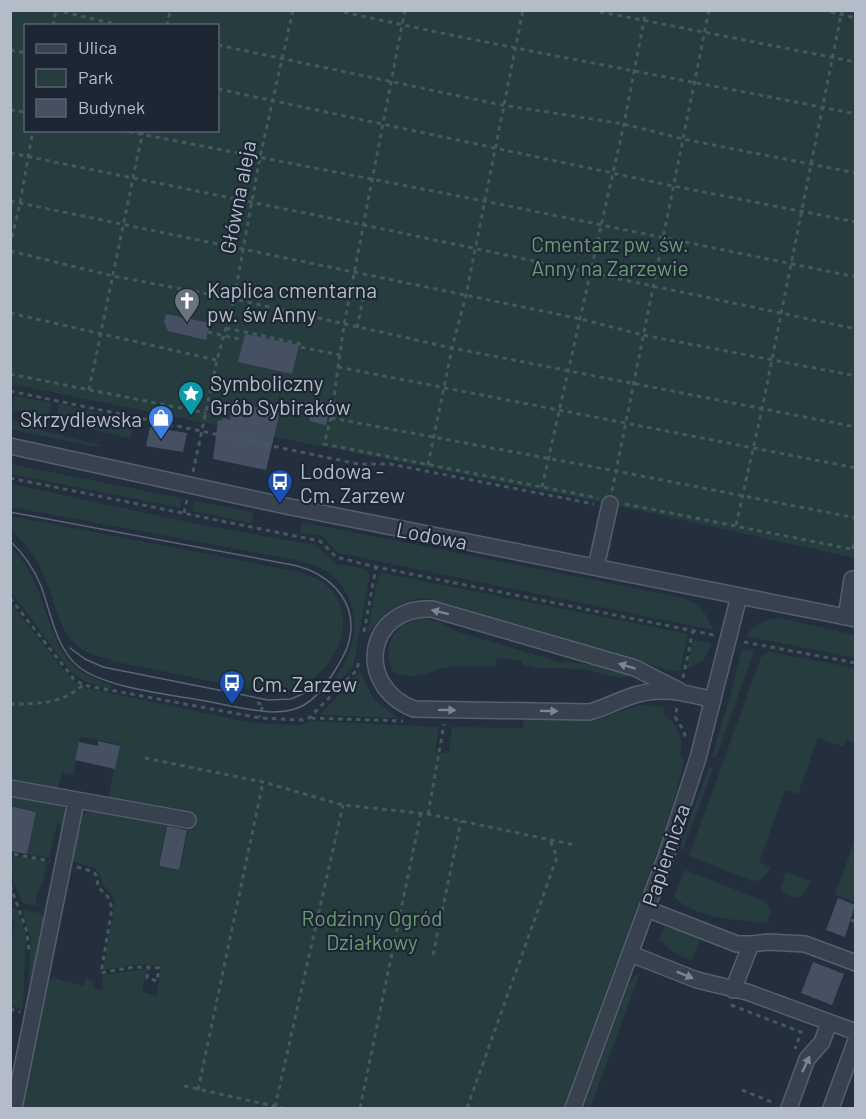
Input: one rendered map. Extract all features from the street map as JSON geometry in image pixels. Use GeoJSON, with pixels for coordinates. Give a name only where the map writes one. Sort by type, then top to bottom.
{"type":"FeatureCollection","features":[{"type":"Feature","properties":{"kind":"street","name":"Lodowa"},"geometry":{"type":"LineString","coordinates":[[10,446],[286,506],[851,618]]}},
{"type":"Feature","properties":{"kind":"street"},"geometry":{"type":"LineString","coordinates":[[596,567],[610,504]]}},
{"type":"Feature","properties":{"kind":"street"},"geometry":{"type":"LineString","coordinates":[[851,618],[852,579]]}},
{"type":"Feature","properties":{"kind":"street","name":"Papiernicza"},"geometry":{"type":"LineString","coordinates":[[573,1108],[631,954],[698,758],[739,596]]}},
{"type":"Feature","properties":{"kind":"street"},"geometry":{"type":"LineString","coordinates":[[680,691],[652,691],[628,697],[606,708],[589,712],[414,709],[401,704],[389,694],[380,681],[375,667],[376,650],[381,634],[390,622],[404,612],[432,609],[634,668],[680,691],[713,700]]}},
{"type":"Feature","properties":{"kind":"street"},"geometry":{"type":"LineString","coordinates":[[10,788],[189,820]]}},
{"type":"Feature","properties":{"kind":"street"},"geometry":{"type":"LineString","coordinates":[[14,1108],[58,860],[76,801]]}},
{"type":"Feature","properties":{"kind":"street"},"geometry":{"type":"LineString","coordinates":[[647,909],[727,941],[805,945],[855,963]]}},
{"type":"Feature","properties":{"kind":"street"},"geometry":{"type":"LineString","coordinates":[[733,990],[751,944]]}},
{"type":"Feature","properties":{"kind":"street"},"geometry":{"type":"LineString","coordinates":[[631,954],[697,980],[747,992],[855,1032]]}},
{"type":"Feature","properties":{"kind":"street"},"geometry":{"type":"LineString","coordinates":[[789,1108],[807,1059],[822,1042],[829,1023]]}},
{"type":"Feature","properties":{"kind":"street"},"geometry":{"type":"LineString","coordinates":[[831,1108],[855,1040]]}},
{"type":"Feature","properties":{"kind":"path","name":"Główna aleja"},"geometry":{"type":"LineString","coordinates":[[192,475],[217,360],[234,299],[260,157],[293,10]]}},
{"type":"Feature","properties":{"kind":"path"},"geometry":{"type":"LineString","coordinates":[[335,10],[634,72],[855,114]]}},
{"type":"Feature","properties":{"kind":"path"},"geometry":{"type":"LineString","coordinates":[[405,10],[344,325],[331,418],[324,444],[542,487],[610,504]]}},
{"type":"Feature","properties":{"kind":"path"},"geometry":{"type":"LineString","coordinates":[[428,465],[452,348],[466,295],[502,105],[523,10]]}},
{"type":"Feature","properties":{"kind":"path"},"geometry":{"type":"LineString","coordinates":[[591,10],[855,62]]}},
{"type":"Feature","properties":{"kind":"path"},"geometry":{"type":"LineString","coordinates":[[542,487],[624,124],[646,10]]}},
{"type":"Feature","properties":{"kind":"path"},"geometry":{"type":"LineString","coordinates":[[610,504],[709,10]]}},
{"type":"Feature","properties":{"kind":"path"},"geometry":{"type":"LineString","coordinates":[[822,10],[855,18]]}},
{"type":"Feature","properties":{"kind":"path"},"geometry":{"type":"LineString","coordinates":[[55,11],[115,24]]}},
{"type":"Feature","properties":{"kind":"path"},"geometry":{"type":"LineString","coordinates":[[736,525],[762,409],[841,13]]}},
{"type":"Feature","properties":{"kind":"path"},"geometry":{"type":"LineString","coordinates":[[219,45],[502,105],[624,124],[682,139],[855,173]]}},
{"type":"Feature","properties":{"kind":"path"},"geometry":{"type":"LineString","coordinates":[[219,89],[673,186],[855,222]]}},
{"type":"Feature","properties":{"kind":"path"},"geometry":{"type":"LineString","coordinates":[[10,246],[21,203],[33,132]]}},
{"type":"Feature","properties":{"kind":"path"},"geometry":{"type":"LineString","coordinates":[[88,390],[142,133],[855,277]]}},
{"type":"Feature","properties":{"kind":"path"},"geometry":{"type":"LineString","coordinates":[[10,153],[855,329]]}},
{"type":"Feature","properties":{"kind":"path"},"geometry":{"type":"LineString","coordinates":[[10,201],[580,319],[643,335],[855,376]]}},
{"type":"Feature","properties":{"kind":"path"},"geometry":{"type":"LineString","coordinates":[[10,252],[112,276],[234,299],[452,348],[855,427]]}},
{"type":"Feature","properties":{"kind":"path"},"geometry":{"type":"LineString","coordinates":[[357,328],[366,284]]}},
{"type":"Feature","properties":{"kind":"path"},"geometry":{"type":"LineString","coordinates":[[10,313],[217,360]]}},
{"type":"Feature","properties":{"kind":"path"},"geometry":{"type":"LineString","coordinates":[[226,328],[340,355]]}},
{"type":"Feature","properties":{"kind":"path"},"geometry":{"type":"LineString","coordinates":[[208,332],[243,340]]}},
{"type":"Feature","properties":{"kind":"path"},"geometry":{"type":"LineString","coordinates":[[338,367],[855,468]]}},
{"type":"Feature","properties":{"kind":"path"},"geometry":{"type":"LineString","coordinates":[[10,374],[206,413]]}},
{"type":"Feature","properties":{"kind":"path"},"geometry":{"type":"LineString","coordinates":[[10,391],[358,464],[390,464],[736,525],[854,550],[855,533]]}},
{"type":"Feature","properties":{"kind":"path"},"geometry":{"type":"LineString","coordinates":[[331,418],[855,518]]}},
{"type":"Feature","properties":{"kind":"path"},"geometry":{"type":"LineString","coordinates":[[10,478],[320,541],[336,557],[376,567],[855,663]]}},
{"type":"Feature","properties":{"kind":"path"},"geometry":{"type":"LineString","coordinates":[[184,513],[187,500]]}},
{"type":"Feature","properties":{"kind":"path"},"geometry":{"type":"LineString","coordinates":[[364,636],[376,567]]}},
{"type":"Feature","properties":{"kind":"path"},"geometry":{"type":"LineString","coordinates":[[10,598],[74,678],[83,685],[260,718],[302,720],[309,718],[357,670],[359,658]]}},
{"type":"Feature","properties":{"kind":"path"},"geometry":{"type":"LineString","coordinates":[[10,704],[38,704],[59,699],[72,694],[83,685]]}},
{"type":"Feature","properties":{"kind":"path"},"geometry":{"type":"LineString","coordinates":[[257,703],[262,704],[260,718]]}},
{"type":"Feature","properties":{"kind":"path"},"geometry":{"type":"LineString","coordinates":[[428,814],[446,710]]}},
{"type":"Feature","properties":{"kind":"path"},"geometry":{"type":"LineString","coordinates":[[145,758],[263,782],[343,805],[428,814],[575,845]]}},
{"type":"Feature","properties":{"kind":"path"},"geometry":{"type":"LineString","coordinates":[[198,1090],[263,782]]}},
{"type":"Feature","properties":{"kind":"path"},"geometry":{"type":"LineString","coordinates":[[275,1107],[343,805]]}},
{"type":"Feature","properties":{"kind":"path"},"geometry":{"type":"LineString","coordinates":[[360,1108],[421,813]]}},
{"type":"Feature","properties":{"kind":"path"},"geometry":{"type":"LineString","coordinates":[[433,955],[461,821]]}},
{"type":"Feature","properties":{"kind":"path"},"geometry":{"type":"LineString","coordinates":[[466,1108],[557,857],[550,840]]}},
{"type":"Feature","properties":{"kind":"path"},"geometry":{"type":"LineString","coordinates":[[14,854],[50,861],[58,860],[94,872],[98,887],[112,904],[101,974],[149,966],[159,968],[157,981],[147,978],[149,966]]}},
{"type":"Feature","properties":{"kind":"path"},"geometry":{"type":"LineString","coordinates":[[10,885],[27,932],[28,953]]}},
{"type":"Feature","properties":{"kind":"path"},"geometry":{"type":"LineString","coordinates":[[851,920],[855,922]]}},
{"type":"Feature","properties":{"kind":"path"},"geometry":{"type":"LineString","coordinates":[[791,1028],[801,1032],[794,1050]]}},
{"type":"Feature","properties":{"kind":"path"},"geometry":{"type":"LineString","coordinates":[[184,1086],[283,1108]]}},
{"type":"Feature","properties":{"kind":"path"},"geometry":{"type":"LineString","coordinates":[[742,1090],[774,1102]]}},
{"type":"Feature","properties":{"kind":"green space","name":"Cmentarz pw. św. Anny na Zarzewie"},"geometry":{"type":"Polygon","coordinates":[[[10,11],[855,11],[855,558],[610,504],[11,384],[10,11]]]}},
{"type":"Feature","properties":{"kind":"green space"},"geometry":{"type":"Polygon","coordinates":[[[15,396],[51,403],[48,417],[12,410],[15,396]]]}},
{"type":"Feature","properties":{"kind":"green space"},"geometry":{"type":"Polygon","coordinates":[[[59,404],[134,420],[130,438],[55,422],[59,404]]]}},
{"type":"Feature","properties":{"kind":"green space"},"geometry":{"type":"Polygon","coordinates":[[[10,420],[103,446],[85,445],[17,431],[11,429],[10,420]]]}},
{"type":"Feature","properties":{"kind":"green space"},"geometry":{"type":"Polygon","coordinates":[[[11,464],[181,498],[180,508],[11,474],[11,464]]]}},
{"type":"Feature","properties":{"kind":"green space"},"geometry":{"type":"Polygon","coordinates":[[[11,484],[197,524],[315,545],[337,564],[366,569],[370,575],[353,667],[316,703],[344,663],[354,636],[354,615],[347,594],[341,584],[325,571],[296,560],[11,507],[11,484]]]}},
{"type":"Feature","properties":{"kind":"green space"},"geometry":{"type":"Polygon","coordinates":[[[194,501],[254,512],[252,523],[192,511],[194,501]]]}},
{"type":"Feature","properties":{"kind":"green space"},"geometry":{"type":"Polygon","coordinates":[[[11,516],[294,571],[314,577],[324,583],[336,597],[342,612],[343,629],[339,645],[331,660],[306,683],[290,690],[278,691],[232,686],[119,662],[88,653],[78,646],[65,631],[41,568],[28,548],[11,530],[11,516]]]}},
{"type":"Feature","properties":{"kind":"green space"},"geometry":{"type":"Polygon","coordinates":[[[302,522],[684,598],[702,610],[713,630],[339,553],[322,536],[300,533],[302,522]]]}},
{"type":"Feature","properties":{"kind":"green space"},"geometry":{"type":"Polygon","coordinates":[[[11,547],[24,563],[34,581],[65,657],[78,669],[111,685],[111,688],[88,683],[72,673],[11,592],[11,547]]]}},
{"type":"Feature","properties":{"kind":"green space"},"geometry":{"type":"Polygon","coordinates":[[[383,573],[688,634],[680,671],[669,670],[435,600],[421,598],[397,605],[385,613],[367,635],[378,577],[383,573]]]}},
{"type":"Feature","properties":{"kind":"green space","name":"Rodzinny Ogród Działkowy"},"geometry":{"type":"Polygon","coordinates":[[[10,602],[68,676],[82,687],[252,723],[301,725],[311,721],[439,727],[435,752],[449,753],[452,727],[523,728],[523,720],[597,720],[639,705],[665,707],[663,714],[679,732],[680,756],[684,760],[673,804],[563,1108],[21,1108],[49,981],[54,978],[84,986],[86,978],[93,982],[94,988],[103,990],[102,975],[147,969],[142,992],[157,996],[161,966],[138,964],[103,970],[114,900],[103,885],[95,868],[71,861],[81,816],[86,812],[94,811],[167,822],[158,867],[179,871],[191,817],[108,801],[118,744],[81,737],[73,775],[62,773],[58,787],[54,790],[11,782],[10,602]]]}},
{"type":"Feature","properties":{"kind":"green space"},"geometry":{"type":"Polygon","coordinates":[[[422,618],[440,622],[455,631],[560,662],[590,664],[631,676],[621,678],[583,669],[534,668],[533,666],[522,666],[522,661],[496,658],[495,667],[451,667],[410,676],[394,673],[388,654],[392,638],[404,625],[422,618]]]}},
{"type":"Feature","properties":{"kind":"green space"},"geometry":{"type":"Polygon","coordinates":[[[779,618],[855,635],[855,658],[746,636],[760,623],[779,618]]]}},
{"type":"Feature","properties":{"kind":"green space"},"geometry":{"type":"Polygon","coordinates":[[[695,640],[712,644],[703,660],[687,669],[692,644],[695,640]]]}},
{"type":"Feature","properties":{"kind":"green space"},"geometry":{"type":"Polygon","coordinates":[[[742,649],[754,651],[716,758],[712,756],[742,649]]]}},
{"type":"Feature","properties":{"kind":"green space"},"geometry":{"type":"Polygon","coordinates":[[[769,652],[855,668],[855,743],[847,740],[844,747],[818,738],[798,794],[785,790],[759,862],[770,867],[769,870],[762,879],[753,881],[689,856],[761,657],[769,652]]]}},
{"type":"Feature","properties":{"kind":"green space"},"geometry":{"type":"Polygon","coordinates":[[[360,672],[374,699],[398,718],[320,715],[360,672]]]}},
{"type":"Feature","properties":{"kind":"green space"},"geometry":{"type":"Polygon","coordinates":[[[709,767],[713,768],[682,853],[681,843],[709,767]]]}},
{"type":"Feature","properties":{"kind":"green space"},"geometry":{"type":"Polygon","coordinates":[[[10,794],[58,804],[66,810],[65,826],[57,824],[49,858],[27,854],[36,811],[11,806],[10,794]]]}},
{"type":"Feature","properties":{"kind":"green space"},"geometry":{"type":"Polygon","coordinates":[[[855,839],[855,902],[835,895],[855,839]]]}},
{"type":"Feature","properties":{"kind":"green space"},"geometry":{"type":"Polygon","coordinates":[[[14,855],[47,862],[44,878],[36,897],[38,906],[23,903],[13,880],[14,876],[11,875],[14,855]]]}},
{"type":"Feature","properties":{"kind":"green space"},"geometry":{"type":"Polygon","coordinates":[[[685,870],[764,901],[771,911],[768,921],[762,923],[715,917],[683,904],[674,897],[685,870]]]}},
{"type":"Feature","properties":{"kind":"green space"},"geometry":{"type":"Polygon","coordinates":[[[786,872],[811,881],[803,895],[795,898],[783,893],[781,888],[786,872]]]}},
{"type":"Feature","properties":{"kind":"green space"},"geometry":{"type":"Polygon","coordinates":[[[11,907],[17,909],[26,935],[23,1009],[11,1006],[11,948],[15,921],[11,919],[11,907]]]}},
{"type":"Feature","properties":{"kind":"green space"},"geometry":{"type":"Polygon","coordinates":[[[22,910],[39,913],[45,917],[27,1010],[31,939],[22,910]]]}},
{"type":"Feature","properties":{"kind":"green space"},"geometry":{"type":"Polygon","coordinates":[[[665,925],[701,937],[691,960],[676,954],[659,940],[665,925]]]}},
{"type":"Feature","properties":{"kind":"green space"},"geometry":{"type":"Polygon","coordinates":[[[640,973],[590,1108],[583,1108],[629,984],[640,973]]]}},
{"type":"Feature","properties":{"kind":"building","name":"Kaplica cmentarna pw. św Anny"},"geometry":{"type":"Polygon","coordinates":[[[166,314],[210,323],[206,340],[168,331],[164,322],[166,314]]]}},
{"type":"Feature","properties":{"kind":"building"},"geometry":{"type":"Polygon","coordinates":[[[245,334],[299,345],[292,374],[238,362],[245,334]]]}},
{"type":"Feature","properties":{"kind":"building"},"geometry":{"type":"Polygon","coordinates":[[[314,400],[330,403],[326,425],[309,421],[314,400]]]}},
{"type":"Feature","properties":{"kind":"building"},"geometry":{"type":"Polygon","coordinates":[[[233,403],[280,412],[266,470],[213,459],[218,420],[221,421],[223,418],[230,420],[233,403]]]}},
{"type":"Feature","properties":{"kind":"building","name":"Skrzydlewska"},"geometry":{"type":"Polygon","coordinates":[[[150,427],[187,433],[183,452],[146,446],[150,427]]]}},
{"type":"Feature","properties":{"kind":"building"},"geometry":{"type":"Polygon","coordinates":[[[98,741],[120,746],[115,769],[75,760],[79,742],[98,746],[98,741]]]}},
{"type":"Feature","properties":{"kind":"building"},"geometry":{"type":"Polygon","coordinates":[[[10,806],[36,812],[27,854],[10,851],[10,806]]]}},
{"type":"Feature","properties":{"kind":"building"},"geometry":{"type":"Polygon","coordinates":[[[167,826],[187,830],[179,870],[159,866],[167,826]]]}},
{"type":"Feature","properties":{"kind":"building"},"geometry":{"type":"Polygon","coordinates":[[[838,898],[855,905],[845,937],[826,930],[838,898]]]}},
{"type":"Feature","properties":{"kind":"building"},"geometry":{"type":"Polygon","coordinates":[[[813,962],[844,974],[832,1005],[801,993],[813,962]]]}},
{"type":"Feature","properties":{"kind":"tram line"},"geometry":{"type":"LineString","coordinates":[[10,512],[307,569],[331,584],[347,605],[351,632],[347,648],[331,677],[315,697],[300,707],[283,711],[247,709],[140,690],[105,680],[79,667],[65,651],[55,630],[38,580],[24,556],[10,541]]}},
{"type":"Feature","properties":{"kind":"tram line"},"geometry":{"type":"LineString","coordinates":[[70,648],[85,659],[103,667],[268,700],[291,699],[316,688]]}},
{"type":"Feature","properties":{"kind":"place","name":"Kaplica cmentarna pw. św Anny"},"geometry":{"type":"Point","coordinates":[187,324]}},
{"type":"Feature","properties":{"kind":"place","name":"Symboliczny Grób Sybiraków"},"geometry":{"type":"Point","coordinates":[191,417]}},
{"type":"Feature","properties":{"kind":"place","name":"Skrzydlewska"},"geometry":{"type":"Point","coordinates":[161,441]}},
{"type":"Feature","properties":{"kind":"place","name":"Lodowa - Cm. Zarzew"},"geometry":{"type":"Point","coordinates":[280,505]}},
{"type":"Feature","properties":{"kind":"place","name":"Cm. Zarzew"},"geometry":{"type":"Point","coordinates":[232,706]}}]}
